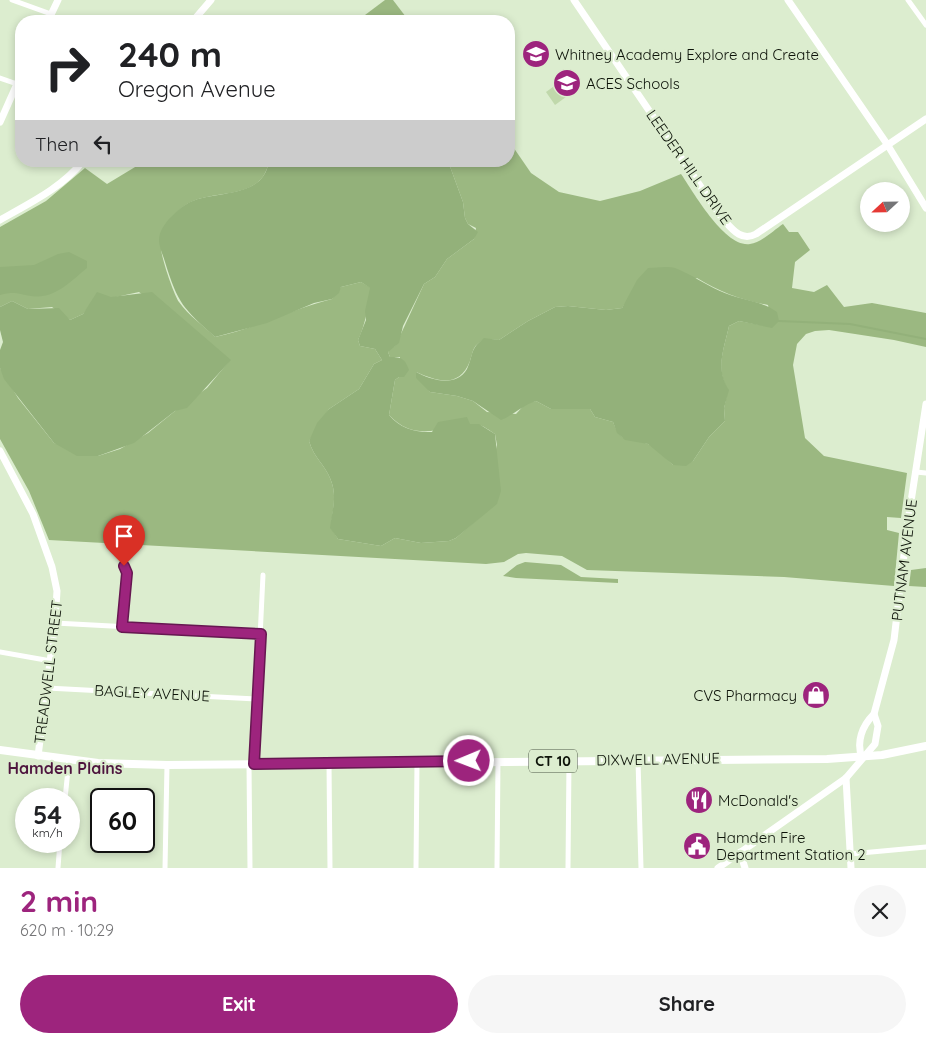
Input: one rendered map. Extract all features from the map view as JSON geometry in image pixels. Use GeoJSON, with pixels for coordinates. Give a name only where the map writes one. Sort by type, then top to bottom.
{"type":"FeatureCollection","features":[{"type":"Feature","properties":{"kind":"main road","name":"DIXWELL AVENUE"},"geometry":{"type":"LineString","coordinates":[[0,750],[69,760],[167,765],[862,758],[926,746]]}},
{"type":"Feature","properties":{"kind":"street"},"geometry":{"type":"LineString","coordinates":[[12,0],[43,15]]}},
{"type":"Feature","properties":{"kind":"street"},"geometry":{"type":"LineString","coordinates":[[50,15],[58,0]]}},
{"type":"Feature","properties":{"kind":"street"},"geometry":{"type":"LineString","coordinates":[[198,15],[211,0]]}},
{"type":"Feature","properties":{"kind":"street","name":"LEEDER HILL DRIVE"},"geometry":{"type":"LineString","coordinates":[[574,0],[722,218],[739,235],[751,237],[756,234],[926,119]]}},
{"type":"Feature","properties":{"kind":"street"},"geometry":{"type":"LineString","coordinates":[[788,0],[887,144],[926,208]]}},
{"type":"Feature","properties":{"kind":"street"},"geometry":{"type":"LineString","coordinates":[[908,0],[926,25]]}},
{"type":"Feature","properties":{"kind":"street"},"geometry":{"type":"LineString","coordinates":[[0,78],[15,84]]}},
{"type":"Feature","properties":{"kind":"street"},"geometry":{"type":"LineString","coordinates":[[0,122],[15,86]]}},
{"type":"Feature","properties":{"kind":"street"},"geometry":{"type":"LineString","coordinates":[[0,220],[42,196],[78,167]]}},
{"type":"Feature","properties":{"kind":"street","name":"PUTNAM AVENUE"},"geometry":{"type":"LineString","coordinates":[[862,758],[860,739],[874,714],[894,640],[926,404]]}},
{"type":"Feature","properties":{"kind":"street","name":"TREADWELL STREET"},"geometry":{"type":"LineString","coordinates":[[0,451],[22,490],[40,532],[48,553],[57,591],[56,623],[38,756]]}},
{"type":"Feature","properties":{"kind":"street"},"geometry":{"type":"LineString","coordinates":[[916,472],[926,473]]}},
{"type":"Feature","properties":{"kind":"street"},"geometry":{"type":"LineString","coordinates":[[122,627],[127,573],[124,566]]}},
{"type":"Feature","properties":{"kind":"street"},"geometry":{"type":"LineString","coordinates":[[250,868],[251,764],[257,699],[264,575]]}},
{"type":"Feature","properties":{"kind":"street"},"geometry":{"type":"LineString","coordinates":[[56,623],[261,634]]}},
{"type":"Feature","properties":{"kind":"street"},"geometry":{"type":"LineString","coordinates":[[0,652],[51,661]]}},
{"type":"Feature","properties":{"kind":"street","name":"BAGLEY AVENUE"},"geometry":{"type":"LineString","coordinates":[[47,688],[257,699]]}},
{"type":"Feature","properties":{"kind":"street","name":"PUTNAM AVENUE"},"geometry":{"type":"LineString","coordinates":[[862,758],[872,749],[878,738],[878,726],[874,714]]}},
{"type":"Feature","properties":{"kind":"street"},"geometry":{"type":"LineString","coordinates":[[718,868],[846,778],[862,758]]}},
{"type":"Feature","properties":{"kind":"street"},"geometry":{"type":"LineString","coordinates":[[66,788],[69,760]]}},
{"type":"Feature","properties":{"kind":"street"},"geometry":{"type":"LineString","coordinates":[[638,760],[641,868]]}},
{"type":"Feature","properties":{"kind":"street"},"geometry":{"type":"LineString","coordinates":[[497,868],[498,761]]}},
{"type":"Feature","properties":{"kind":"street"},"geometry":{"type":"LineString","coordinates":[[568,868],[569,761]]}},
{"type":"Feature","properties":{"kind":"street"},"geometry":{"type":"LineString","coordinates":[[416,868],[417,762]]}},
{"type":"Feature","properties":{"kind":"street"},"geometry":{"type":"LineString","coordinates":[[329,763],[330,868]]}},
{"type":"Feature","properties":{"kind":"street"},"geometry":{"type":"LineString","coordinates":[[164,868],[167,765]]}},
{"type":"Feature","properties":{"kind":"street"},"geometry":{"type":"LineString","coordinates":[[846,778],[851,868]]}},
{"type":"Feature","properties":{"kind":"street"},"geometry":{"type":"LineString","coordinates":[[850,854],[926,847]]}},
{"type":"Feature","properties":{"kind":"street"},"geometry":{"type":"LineString","coordinates":[[740,852],[745,868]]}},
{"type":"Feature","properties":{"kind":"street"},"geometry":{"type":"LineString","coordinates":[[58,868],[59,853]]}},
{"type":"Feature","properties":{"kind":"shaded area"},"geometry":{"type":"Polygon","coordinates":[[[385,0],[393,0],[404,15],[365,15],[385,0]]]}},
{"type":"Feature","properties":{"kind":"shaded area"},"geometry":{"type":"Polygon","coordinates":[[[568,76],[577,89],[555,105],[546,92],[568,76]]]}},
{"type":"Feature","properties":{"kind":"shaded area"},"geometry":{"type":"Polygon","coordinates":[[[515,150],[531,173],[559,192],[600,201],[640,191],[681,174],[711,218],[730,237],[740,243],[750,244],[759,241],[783,224],[789,232],[798,232],[810,250],[795,262],[792,288],[814,292],[827,285],[844,307],[872,303],[926,313],[926,347],[829,330],[815,331],[806,334],[797,344],[793,365],[805,438],[824,456],[907,473],[901,518],[887,517],[887,530],[899,533],[894,586],[784,577],[587,570],[562,556],[526,553],[518,554],[504,562],[486,564],[49,540],[29,491],[0,439],[0,368],[18,398],[54,443],[98,456],[120,449],[148,433],[207,388],[230,360],[139,292],[93,302],[83,314],[70,320],[52,307],[28,309],[12,301],[0,307],[0,227],[46,201],[85,168],[107,184],[135,167],[267,167],[265,174],[257,183],[247,188],[198,199],[182,207],[165,229],[161,242],[165,267],[179,302],[215,337],[245,329],[332,299],[341,287],[361,282],[371,288],[365,322],[358,340],[360,346],[375,349],[382,360],[374,364],[359,389],[329,409],[309,441],[328,473],[334,491],[331,528],[338,539],[381,546],[395,538],[421,543],[449,541],[456,538],[480,517],[497,445],[495,434],[478,425],[420,431],[399,424],[389,415],[395,380],[399,377],[400,357],[390,357],[388,352],[390,348],[395,346],[424,284],[435,277],[447,259],[474,239],[476,228],[468,224],[465,218],[463,202],[450,167],[515,167],[515,150]],[[697,278],[631,295],[622,308],[606,310],[568,306],[555,307],[528,321],[499,340],[484,339],[474,348],[465,370],[454,379],[439,380],[416,372],[430,392],[457,396],[473,401],[487,412],[516,414],[526,403],[536,401],[551,409],[590,409],[595,417],[613,422],[616,430],[623,437],[648,444],[673,465],[693,461],[709,437],[725,421],[724,408],[728,390],[724,382],[721,366],[729,326],[739,321],[772,327],[768,305],[749,301],[722,291],[697,278]]]}},
{"type":"Feature","properties":{"kind":"shaded area"},"geometry":{"type":"Polygon","coordinates":[[[267,167],[450,167],[463,202],[465,218],[468,224],[478,232],[474,239],[447,259],[435,277],[424,284],[403,326],[399,343],[388,352],[390,357],[402,359],[409,370],[404,377],[399,377],[395,380],[389,415],[393,420],[414,430],[432,432],[438,422],[467,417],[470,424],[479,424],[495,434],[501,491],[497,504],[456,538],[449,541],[421,543],[395,538],[381,546],[338,539],[330,528],[334,491],[328,473],[309,441],[317,423],[329,409],[359,389],[374,364],[382,360],[375,349],[360,346],[358,340],[366,320],[365,311],[370,288],[361,282],[341,287],[339,293],[332,299],[314,303],[267,323],[215,337],[189,312],[178,297],[159,240],[164,226],[176,212],[190,202],[249,188],[258,182],[267,167]]]}},
{"type":"Feature","properties":{"kind":"shaded area"},"geometry":{"type":"Polygon","coordinates":[[[69,252],[87,261],[87,268],[62,288],[47,295],[39,296],[13,293],[0,295],[0,267],[34,265],[58,254],[69,252]]]}},
{"type":"Feature","properties":{"kind":"shaded area"},"geometry":{"type":"Polygon","coordinates":[[[648,268],[675,268],[720,291],[771,308],[777,312],[779,321],[772,328],[739,321],[729,326],[722,359],[722,374],[729,390],[724,408],[725,421],[709,437],[693,461],[686,466],[673,465],[648,444],[625,440],[617,433],[613,422],[595,417],[590,409],[551,409],[536,401],[501,420],[473,401],[457,396],[430,392],[416,378],[416,372],[436,380],[457,379],[467,369],[474,349],[484,338],[499,340],[528,321],[555,307],[568,306],[606,310],[622,308],[637,280],[648,268]]]}},
{"type":"Feature","properties":{"kind":"shaded area"},"geometry":{"type":"Polygon","coordinates":[[[97,292],[111,297],[152,292],[231,360],[187,408],[175,411],[134,443],[98,456],[77,456],[54,443],[4,379],[0,368],[0,350],[3,342],[0,330],[0,307],[12,301],[28,309],[59,308],[70,320],[83,314],[97,292]]]}},
{"type":"Feature","properties":{"kind":"shaded area"},"geometry":{"type":"Polygon","coordinates":[[[525,562],[561,565],[581,577],[618,579],[618,583],[503,576],[517,565],[525,562]]]}},
{"type":"Feature","properties":{"kind":"shaded area"},"geometry":{"type":"Polygon","coordinates":[[[926,568],[926,587],[909,586],[911,570],[926,568]]]}},
{"type":"Feature","properties":{"kind":"waterway"},"geometry":{"type":"LineString","coordinates":[[779,321],[850,324],[926,339]]}},
{"type":"Feature","properties":{"kind":"place","name":"Whitney Academy Explore and Create"},"geometry":{"type":"Point","coordinates":[536,54]}},
{"type":"Feature","properties":{"kind":"place","name":"ACES Schools"},"geometry":{"type":"Point","coordinates":[567,83]}},
{"type":"Feature","properties":{"kind":"place","name":"CVS Pharmacy"},"geometry":{"type":"Point","coordinates":[816,695]}},
{"type":"Feature","properties":{"kind":"place","name":"McDonald's"},"geometry":{"type":"Point","coordinates":[699,800]}},
{"type":"Feature","properties":{"kind":"place","name":"Hamden Fire Department Station 2"},"geometry":{"type":"Point","coordinates":[697,846]}},
{"type":"Feature","properties":{"kind":"district","name":"Hamden Plains"},"geometry":{"type":"Point","coordinates":[65,768]}},
{"type":"Feature","properties":{"kind":"route"},"geometry":{"type":"LineString","coordinates":[[124,566],[127,569],[127,573],[122,627],[261,634],[254,764],[469,761]]}}]}
